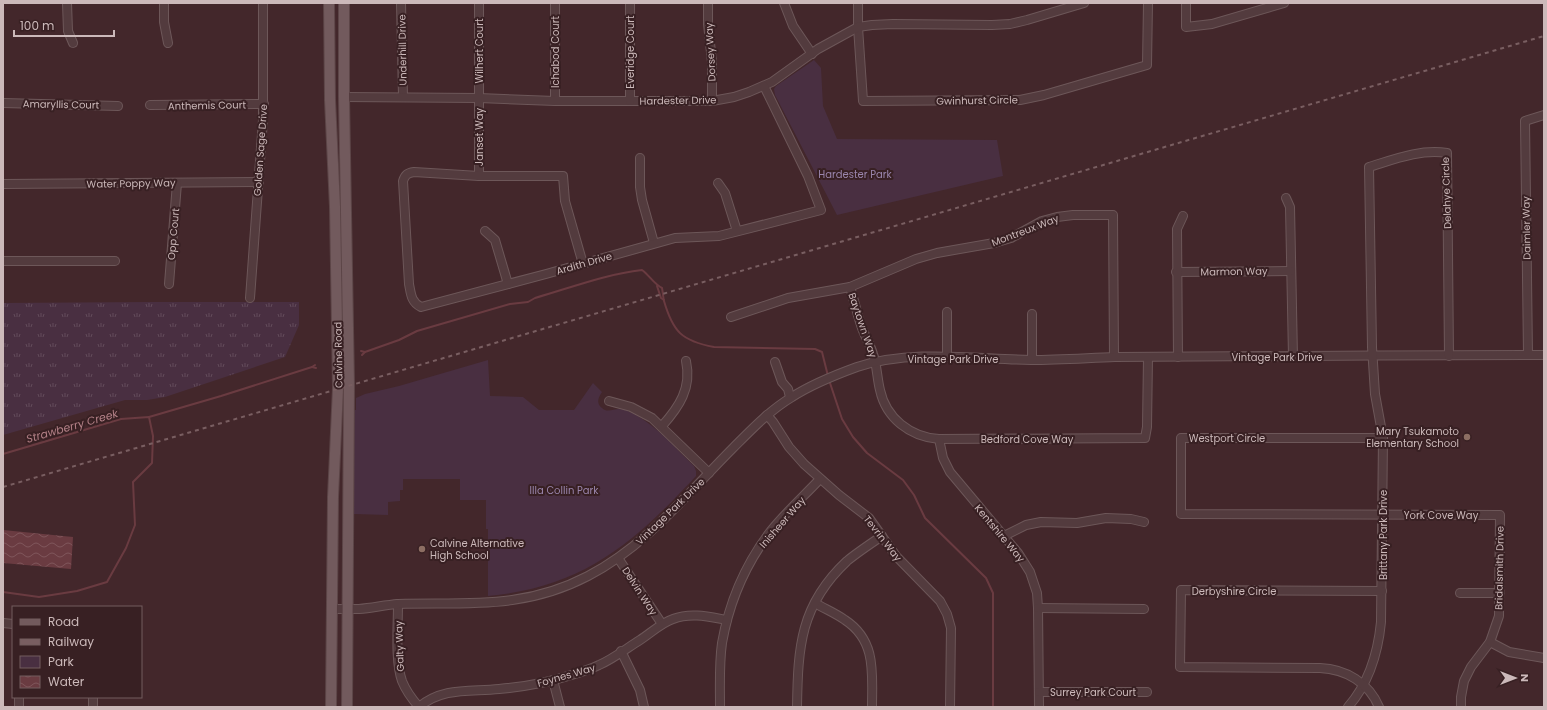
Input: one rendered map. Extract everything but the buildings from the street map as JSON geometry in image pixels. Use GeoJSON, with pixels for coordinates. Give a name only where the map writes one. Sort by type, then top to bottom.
{"type":"FeatureCollection","features":[{"type":"Feature","properties":{"kind":"main road","name":"Calvine Road"},"geometry":{"type":"LineString","coordinates":[[329,3],[330,100],[335,207],[338,388],[333,505],[331,707]]}},
{"type":"Feature","properties":{"kind":"main road","name":"Calvine Road"},"geometry":{"type":"LineString","coordinates":[[344,3],[344,97],[349,385],[347,707]]}},
{"type":"Feature","properties":{"kind":"street"},"geometry":{"type":"LineString","coordinates":[[67,3],[68,31],[73,43]]}},
{"type":"Feature","properties":{"kind":"street"},"geometry":{"type":"LineString","coordinates":[[164,3],[164,22],[168,42]]}},
{"type":"Feature","properties":{"kind":"street","name":"Golden Sage Drive"},"geometry":{"type":"LineString","coordinates":[[250,298],[264,104],[262,3]]}},
{"type":"Feature","properties":{"kind":"street","name":"Underhill Drive"},"geometry":{"type":"LineString","coordinates":[[401,3],[403,97]]}},
{"type":"Feature","properties":{"kind":"street","name":"Wilhert Court"},"geometry":{"type":"LineString","coordinates":[[479,3],[479,98]]}},
{"type":"Feature","properties":{"kind":"street","name":"Ichabod Court"},"geometry":{"type":"LineString","coordinates":[[555,3],[556,101]]}},
{"type":"Feature","properties":{"kind":"street","name":"Everidge Court"},"geometry":{"type":"LineString","coordinates":[[630,3],[630,101]]}},
{"type":"Feature","properties":{"kind":"street","name":"Dorsey Way"},"geometry":{"type":"LineString","coordinates":[[708,3],[708,24],[712,62],[712,101]]}},
{"type":"Feature","properties":{"kind":"street"},"geometry":{"type":"LineString","coordinates":[[784,3],[793,26],[812,54]]}},
{"type":"Feature","properties":{"kind":"street"},"geometry":{"type":"LineString","coordinates":[[858,3],[858,27]]}},
{"type":"Feature","properties":{"kind":"street","name":"Gwinhurst Circle"},"geometry":{"type":"LineString","coordinates":[[858,27],[862,101],[1020,100],[1044,95],[1147,65],[1148,3]]}},
{"type":"Feature","properties":{"kind":"street"},"geometry":{"type":"LineString","coordinates":[[1186,3],[1186,27],[1212,24],[1284,3]]}},
{"type":"Feature","properties":{"kind":"street","name":"Hardester Drive"},"geometry":{"type":"LineString","coordinates":[[344,97],[479,98],[556,101],[712,101],[734,97],[764,86],[786,73],[830,41],[858,27],[893,24],[1010,24],[1080,4]]}},
{"type":"Feature","properties":{"kind":"street","name":"Ardith Drive"},"geometry":{"type":"LineString","coordinates":[[479,176],[414,172],[408,173],[405,176],[403,181],[409,284],[412,299],[415,304],[421,307],[583,264],[654,243],[675,238],[719,236],[821,210],[808,176],[764,86]]}},
{"type":"Feature","properties":{"kind":"street","name":"Janset Way"},"geometry":{"type":"LineString","coordinates":[[479,98],[479,176]]}},
{"type":"Feature","properties":{"kind":"street","name":"Amaryllis Court"},"geometry":{"type":"LineString","coordinates":[[3,103],[118,106]]}},
{"type":"Feature","properties":{"kind":"street","name":"Anthemis Court"},"geometry":{"type":"LineString","coordinates":[[150,105],[264,104]]}},
{"type":"Feature","properties":{"kind":"street","name":"Daimler Way"},"geometry":{"type":"LineString","coordinates":[[1528,355],[1525,121],[1544,115]]}},
{"type":"Feature","properties":{"kind":"street","name":"Delahye Circle"},"geometry":{"type":"LineString","coordinates":[[1373,356],[1370,167],[1416,153],[1432,151],[1447,153],[1449,356]]}},
{"type":"Feature","properties":{"kind":"street"},"geometry":{"type":"LineString","coordinates":[[640,158],[640,187],[642,200],[654,243]]}},
{"type":"Feature","properties":{"kind":"street"},"geometry":{"type":"LineString","coordinates":[[479,176],[563,176],[565,201],[583,264]]}},
{"type":"Feature","properties":{"kind":"street","name":"Water Poppy Way"},"geometry":{"type":"LineString","coordinates":[[3,184],[259,182]]}},
{"type":"Feature","properties":{"kind":"street","name":"Opp Court"},"geometry":{"type":"LineString","coordinates":[[169,284],[177,183]]}},
{"type":"Feature","properties":{"kind":"street"},"geometry":{"type":"LineString","coordinates":[[718,183],[725,192],[737,231]]}},
{"type":"Feature","properties":{"kind":"street"},"geometry":{"type":"LineString","coordinates":[[1286,198],[1290,207],[1293,357]]}},
{"type":"Feature","properties":{"kind":"street","name":"Montreux Way"},"geometry":{"type":"LineString","coordinates":[[850,287],[916,259],[937,253],[994,243],[1011,238],[1042,222],[1057,217],[1073,215],[1113,215],[1114,357]]}},
{"type":"Feature","properties":{"kind":"street"},"geometry":{"type":"LineString","coordinates":[[1178,357],[1176,272],[1177,229],[1183,216]]}},
{"type":"Feature","properties":{"kind":"street"},"geometry":{"type":"LineString","coordinates":[[485,231],[495,240],[508,284]]}},
{"type":"Feature","properties":{"kind":"street"},"geometry":{"type":"LineString","coordinates":[[3,261],[115,261]]}},
{"type":"Feature","properties":{"kind":"street","name":"Marmon Way"},"geometry":{"type":"LineString","coordinates":[[1176,272],[1291,271]]}},
{"type":"Feature","properties":{"kind":"street"},"geometry":{"type":"LineString","coordinates":[[731,317],[788,298],[850,287]]}},
{"type":"Feature","properties":{"kind":"street","name":"Baytown Way"},"geometry":{"type":"LineString","coordinates":[[850,287],[861,326],[876,363]]}},
{"type":"Feature","properties":{"kind":"street"},"geometry":{"type":"LineString","coordinates":[[947,312],[947,357]]}},
{"type":"Feature","properties":{"kind":"street"},"geometry":{"type":"LineString","coordinates":[[1032,314],[1032,360]]}},
{"type":"Feature","properties":{"kind":"street","name":"Vintage Park Drive"},"geometry":{"type":"LineString","coordinates":[[333,609],[398,604],[488,604],[546,593],[572,584],[598,571],[618,558],[651,532],[767,415],[790,397],[825,380],[860,366],[915,358],[947,357],[1032,360],[1114,357],[1544,355]]}},
{"type":"Feature","properties":{"kind":"street","name":"Brittany Park Drive"},"geometry":{"type":"LineString","coordinates":[[1348,707],[1364,684],[1380,637],[1382,591],[1383,438],[1375,394],[1373,356]]}},
{"type":"Feature","properties":{"kind":"street","name":"Bedford Cove Way"},"geometry":{"type":"LineString","coordinates":[[876,363],[882,396],[893,416],[904,427],[917,434],[939,439],[1145,438],[1147,427],[1148,357]]}},
{"type":"Feature","properties":{"kind":"street"},"geometry":{"type":"LineString","coordinates":[[662,426],[684,397],[688,375],[686,362]]}},
{"type":"Feature","properties":{"kind":"street"},"geometry":{"type":"LineString","coordinates":[[775,362],[782,382],[788,389],[790,397]]}},
{"type":"Feature","properties":{"kind":"street"},"geometry":{"type":"LineString","coordinates":[[609,401],[631,407],[652,418],[709,473]]}},
{"type":"Feature","properties":{"kind":"street","name":"Tevrin Way"},"geometry":{"type":"LineString","coordinates":[[767,415],[789,447],[820,480],[864,513],[874,524],[896,556],[935,595],[947,614],[951,635],[950,707]]}},
{"type":"Feature","properties":{"kind":"street","name":"Westport Circle"},"geometry":{"type":"LineString","coordinates":[[1383,438],[1181,438],[1181,514],[1383,514]]}},
{"type":"Feature","properties":{"kind":"street","name":"Kentshire Way"},"geometry":{"type":"LineString","coordinates":[[939,439],[943,458],[950,472],[1023,559],[1036,586],[1038,608],[1039,707]]}},
{"type":"Feature","properties":{"kind":"street","name":"Inisheer Way"},"geometry":{"type":"LineString","coordinates":[[720,707],[721,659],[727,620],[741,579],[756,551],[780,520],[820,480]]}},
{"type":"Feature","properties":{"kind":"street","name":"York Cove Way"},"geometry":{"type":"LineString","coordinates":[[1383,514],[1500,515]]}},
{"type":"Feature","properties":{"kind":"street","name":"Bridalsmith Drive"},"geometry":{"type":"LineString","coordinates":[[1461,707],[1462,689],[1468,674],[1490,642],[1499,616],[1500,515]]}},
{"type":"Feature","properties":{"kind":"street"},"geometry":{"type":"LineString","coordinates":[[1004,536],[1026,525],[1041,522],[1077,523],[1106,518],[1131,519],[1144,522]]}},
{"type":"Feature","properties":{"kind":"street"},"geometry":{"type":"LineString","coordinates":[[797,707],[798,662],[800,646],[803,631],[815,603],[823,589],[837,571],[854,556],[882,536]]}},
{"type":"Feature","properties":{"kind":"street","name":"Delvin Way"},"geometry":{"type":"LineString","coordinates":[[618,558],[662,624]]}},
{"type":"Feature","properties":{"kind":"street","name":"Derbyshire Circle"},"geometry":{"type":"LineString","coordinates":[[1364,684],[1349,674],[1327,668],[1180,667],[1181,590],[1382,591]]}},
{"type":"Feature","properties":{"kind":"street"},"geometry":{"type":"LineString","coordinates":[[1460,593],[1500,593]]}},
{"type":"Feature","properties":{"kind":"street"},"geometry":{"type":"LineString","coordinates":[[815,603],[846,620],[857,630],[866,643],[872,664],[872,707]]}},
{"type":"Feature","properties":{"kind":"street","name":"Galty Way"},"geometry":{"type":"LineString","coordinates":[[398,604],[398,660],[400,675],[405,689],[419,707]]}},
{"type":"Feature","properties":{"kind":"street"},"geometry":{"type":"LineString","coordinates":[[1038,608],[1144,609]]}},
{"type":"Feature","properties":{"kind":"street","name":"Foynes Way"},"geometry":{"type":"LineString","coordinates":[[419,707],[432,698],[447,692],[506,688],[553,680],[600,665],[662,624],[674,618],[692,616],[727,620]]}},
{"type":"Feature","properties":{"kind":"street"},"geometry":{"type":"LineString","coordinates":[[1490,642],[1509,652],[1544,658]]}},
{"type":"Feature","properties":{"kind":"street"},"geometry":{"type":"LineString","coordinates":[[622,651],[640,690],[644,707]]}},
{"type":"Feature","properties":{"kind":"street"},"geometry":{"type":"LineString","coordinates":[[553,680],[560,707]]}},
{"type":"Feature","properties":{"kind":"street"},"geometry":{"type":"LineString","coordinates":[[1364,684],[1374,696],[1379,707]]}},
{"type":"Feature","properties":{"kind":"street","name":"Surrey Park Court"},"geometry":{"type":"LineString","coordinates":[[1039,692],[1146,692]]}},
{"type":"Feature","properties":{"kind":"green space","name":"Hardester Park"},"geometry":{"type":"Polygon","coordinates":[[[814,60],[821,68],[823,106],[837,139],[997,140],[1003,176],[837,215],[775,95],[774,89],[776,86],[814,60]]]}},
{"type":"Feature","properties":{"kind":"green space"},"geometry":{"type":"Polygon","coordinates":[[[299,302],[299,325],[285,357],[165,397],[147,400],[125,400],[3,435],[3,303],[299,302]]]}},
{"type":"Feature","properties":{"kind":"green space","name":"Illa Collin Park"},"geometry":{"type":"Polygon","coordinates":[[[488,360],[490,396],[523,397],[539,410],[574,410],[593,383],[602,392],[598,400],[602,408],[608,411],[619,409],[625,410],[642,419],[666,438],[694,466],[696,476],[650,522],[628,541],[604,558],[579,572],[552,583],[522,591],[488,596],[488,529],[486,529],[486,500],[460,500],[460,479],[403,479],[403,490],[400,490],[400,501],[388,502],[388,515],[354,514],[353,511],[354,410],[356,410],[356,398],[365,394],[399,386],[488,360]]]}},
{"type":"Feature","properties":{"kind":"water"},"geometry":{"type":"Polygon","coordinates":[[[3,530],[73,537],[71,569],[3,563],[3,530]]]}},
{"type":"Feature","properties":{"kind":"waterway"},"geometry":{"type":"LineString","coordinates":[[361,351],[365,352],[399,340],[417,331],[510,304],[528,302],[535,298],[602,278],[642,270],[662,288],[667,312],[675,328],[686,338],[703,345],[714,347],[815,349],[822,352],[828,376]]}},
{"type":"Feature","properties":{"kind":"waterway"},"geometry":{"type":"LineString","coordinates":[[657,286],[661,298],[664,300]]}},
{"type":"Feature","properties":{"kind":"waterway"},"geometry":{"type":"LineString","coordinates":[[362,355],[365,352]]}},
{"type":"Feature","properties":{"kind":"waterway"},"geometry":{"type":"LineString","coordinates":[[149,417],[221,396],[315,365]]}},
{"type":"Feature","properties":{"kind":"waterway"},"geometry":{"type":"LineString","coordinates":[[312,367],[316,368]]}},
{"type":"Feature","properties":{"kind":"waterway"},"geometry":{"type":"LineString","coordinates":[[829,380],[842,419],[853,437],[867,453],[903,480],[914,495],[925,518],[986,578],[993,593],[993,707]]}},
{"type":"Feature","properties":{"kind":"waterway","name":"Strawberry Creek"},"geometry":{"type":"LineString","coordinates":[[3,454],[121,419],[149,417],[153,436],[152,463],[133,482],[135,525],[126,548],[107,582],[77,591],[39,597],[3,592]]}},
{"type":"Feature","properties":{"kind":"railway"},"geometry":{"type":"LineString","coordinates":[[3,487],[1544,36]]}},
{"type":"Feature","properties":{"kind":"place","name":"Mary Tsukamoto Elementary School"},"geometry":{"type":"Point","coordinates":[1467,437]}},
{"type":"Feature","properties":{"kind":"place","name":"Calvine Alternative High School"},"geometry":{"type":"Point","coordinates":[422,549]}}]}
